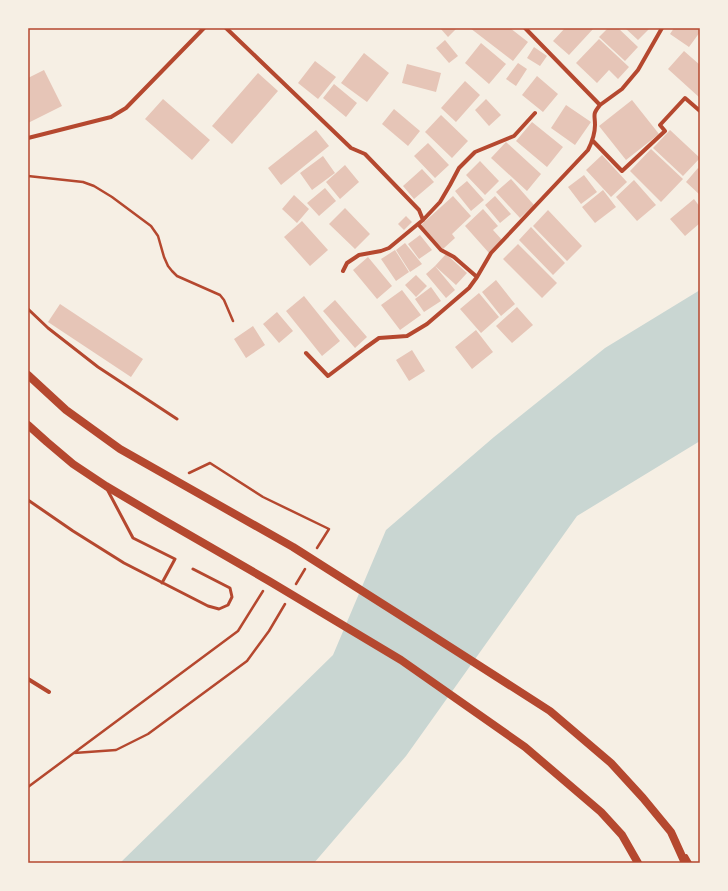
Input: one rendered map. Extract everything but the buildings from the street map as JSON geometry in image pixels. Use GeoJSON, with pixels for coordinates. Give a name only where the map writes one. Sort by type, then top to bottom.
{"type":"FeatureCollection","features":[{"type":"Feature","properties":{"kind":"main road"},"geometry":{"type":"LineString","coordinates":[[28,375],[66,410],[120,449],[293,547],[550,711],[611,764],[643,798],[670,832],[684,863]]}},
{"type":"Feature","properties":{"kind":"main road"},"geometry":{"type":"LineString","coordinates":[[28,425],[73,464],[106,486],[402,660],[526,747],[601,812],[622,835],[638,863]]}},
{"type":"Feature","properties":{"kind":"street"},"geometry":{"type":"LineString","coordinates":[[28,138],[111,117],[126,108],[204,28]]}},
{"type":"Feature","properties":{"kind":"street"},"geometry":{"type":"LineString","coordinates":[[226,28],[351,148],[365,154],[419,210],[423,220]]}},
{"type":"Feature","properties":{"kind":"street"},"geometry":{"type":"LineString","coordinates":[[525,28],[600,105]]}},
{"type":"Feature","properties":{"kind":"street"},"geometry":{"type":"LineString","coordinates":[[530,33],[533,28]]}},
{"type":"Feature","properties":{"kind":"street"},"geometry":{"type":"LineString","coordinates":[[306,353],[328,376],[379,338],[407,336],[427,324],[468,288],[477,277],[491,253],[588,150],[593,141],[595,126],[594,116],[596,109],[622,89],[638,70],[662,28]]}},
{"type":"Feature","properties":{"kind":"street"},"geometry":{"type":"LineString","coordinates":[[593,141],[622,171],[665,131],[660,125],[686,98],[700,111]]}},
{"type":"Feature","properties":{"kind":"street"},"geometry":{"type":"LineString","coordinates":[[343,271],[347,263],[359,255],[389,248],[423,220],[440,202],[459,168],[475,152],[514,136],[536,113]]}},
{"type":"Feature","properties":{"kind":"street"},"geometry":{"type":"LineString","coordinates":[[418,224],[441,250],[454,257],[477,277]]}},
{"type":"Feature","properties":{"kind":"street"},"geometry":{"type":"LineString","coordinates":[[28,679],[49,692]]}},
{"type":"Feature","properties":{"kind":"street"},"geometry":{"type":"LineString","coordinates":[[670,832],[690,863]]}},
{"type":"Feature","properties":{"kind":"lane"},"geometry":{"type":"LineString","coordinates":[[28,309],[48,328],[98,367],[177,419]]}},
{"type":"Feature","properties":{"kind":"lane"},"geometry":{"type":"LineString","coordinates":[[106,486],[133,538],[174,559],[162,583]]}},
{"type":"Feature","properties":{"kind":"lane"},"geometry":{"type":"LineString","coordinates":[[28,500],[117,559],[162,583],[219,610],[228,605],[232,597],[230,588],[193,569]]}},
{"type":"Feature","properties":{"kind":"path"},"geometry":{"type":"LineString","coordinates":[[28,176],[82,182],[94,186],[112,197],[151,226],[158,236],[168,266],[177,276],[220,296],[224,300],[233,321]]}},
{"type":"Feature","properties":{"kind":"path"},"geometry":{"type":"LineString","coordinates":[[28,787],[238,631],[269,581]]}},
{"type":"Feature","properties":{"kind":"shaded area"},"geometry":{"type":"Polygon","coordinates":[[[700,290],[700,441],[577,516],[406,756],[314,863],[120,863],[333,655],[386,530],[494,437],[605,348],[700,290]]]}}]}
